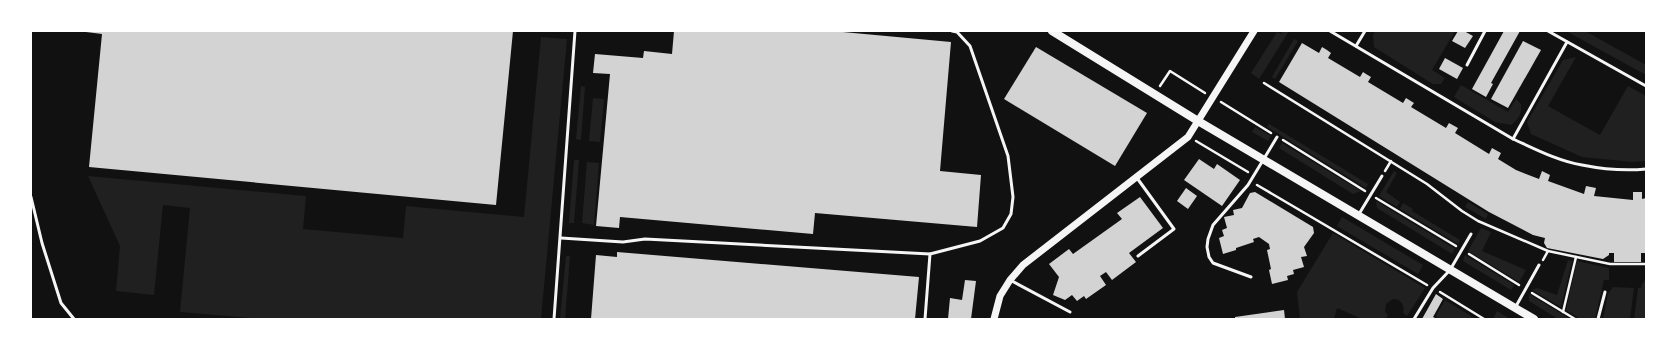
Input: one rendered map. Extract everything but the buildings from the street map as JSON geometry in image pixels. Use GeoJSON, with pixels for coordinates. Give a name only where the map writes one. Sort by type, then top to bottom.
{"type":"FeatureCollection","features":[{"type":"Feature","properties":{"kind":"main road"},"geometry":{"type":"LineString","coordinates":[[1052,31],[1198,122],[1534,319]]}},
{"type":"Feature","properties":{"kind":"street"},"geometry":{"type":"LineString","coordinates":[[994,319],[1000,296],[1010,280],[1023,265],[1188,137],[1254,31]]}},
{"type":"Feature","properties":{"kind":"lane"},"geometry":{"type":"LineString","coordinates":[[554,319],[575,31]]}},
{"type":"Feature","properties":{"kind":"lane"},"geometry":{"type":"LineString","coordinates":[[561,238],[623,242],[645,239],[930,254],[980,241],[1003,228],[1011,214],[1013,197],[1008,156],[970,46],[956,32],[952,31]]}},
{"type":"Feature","properties":{"kind":"lane"},"geometry":{"type":"LineString","coordinates":[[1330,31],[1513,139],[1545,153],[1581,165],[1634,170],[1646,169]]}},
{"type":"Feature","properties":{"kind":"lane"},"geometry":{"type":"LineString","coordinates":[[1356,46],[1365,31]]}},
{"type":"Feature","properties":{"kind":"lane"},"geometry":{"type":"LineString","coordinates":[[1467,65],[1485,31]]}},
{"type":"Feature","properties":{"kind":"lane"},"geometry":{"type":"LineString","coordinates":[[1548,31],[1646,86]]}},
{"type":"Feature","properties":{"kind":"lane"},"geometry":{"type":"LineString","coordinates":[[1513,139],[1567,42]]}},
{"type":"Feature","properties":{"kind":"lane"},"geometry":{"type":"LineString","coordinates":[[1251,277],[1213,263],[1209,258],[1207,247],[1208,239],[1214,225],[1251,181],[1277,137]]}},
{"type":"Feature","properties":{"kind":"lane"},"geometry":{"type":"LineString","coordinates":[[1358,215],[1382,176]]}},
{"type":"Feature","properties":{"kind":"lane"},"geometry":{"type":"LineString","coordinates":[[1137,178],[1174,229],[1138,256]]}},
{"type":"Feature","properties":{"kind":"lane"},"geometry":{"type":"LineString","coordinates":[[31,196],[42,243],[62,303],[74,319]]}},
{"type":"Feature","properties":{"kind":"lane"},"geometry":{"type":"LineString","coordinates":[[1414,319],[1433,288],[1450,270],[1471,234]]}},
{"type":"Feature","properties":{"kind":"lane"},"geometry":{"type":"LineString","coordinates":[[925,319],[930,254]]}},
{"type":"Feature","properties":{"kind":"lane"},"geometry":{"type":"LineString","coordinates":[[1514,308],[1539,266]]}},
{"type":"Feature","properties":{"kind":"lane"},"geometry":{"type":"LineString","coordinates":[[1010,280],[1070,312]]}},
{"type":"Feature","properties":{"kind":"lane"},"geometry":{"type":"LineString","coordinates":[[1598,319],[1605,292]]}},
{"type":"Feature","properties":{"kind":"path"},"geometry":{"type":"LineString","coordinates":[[1155,95],[1170,71],[1575,319]]}},
{"type":"Feature","properties":{"kind":"path"},"geometry":{"type":"LineString","coordinates":[[1264,83],[1428,184],[1462,211],[1478,221],[1548,251],[1610,264],[1646,264]]}},
{"type":"Feature","properties":{"kind":"path"},"geometry":{"type":"LineString","coordinates":[[1188,137],[1254,176]]}},
{"type":"Feature","properties":{"kind":"path"},"geometry":{"type":"LineString","coordinates":[[1251,181],[1484,319]]}},
{"type":"Feature","properties":{"kind":"path"},"geometry":{"type":"LineString","coordinates":[[1563,312],[1576,257]]}},
{"type":"Feature","properties":{"kind":"shaded area"},"geometry":{"type":"Polygon","coordinates":[[[1283,31],[1289,31],[1259,79],[1251,73],[1277,32],[1281,34],[1283,31]]]}},
{"type":"Feature","properties":{"kind":"shaded area"},"geometry":{"type":"Polygon","coordinates":[[[1375,31],[1455,31],[1432,70],[1445,78],[1441,84],[1433,84],[1374,47],[1373,35],[1375,31]]]}},
{"type":"Feature","properties":{"kind":"shaded area"},"geometry":{"type":"Polygon","coordinates":[[[1566,31],[1585,31],[1646,65],[1646,75],[1566,31]]]}},
{"type":"Feature","properties":{"kind":"shaded area"},"geometry":{"type":"Polygon","coordinates":[[[541,37],[567,39],[541,319],[261,319],[180,312],[190,208],[163,205],[154,295],[116,291],[120,246],[88,176],[306,196],[303,229],[403,238],[406,206],[524,217],[541,37]]]}},
{"type":"Feature","properties":{"kind":"shaded area"},"geometry":{"type":"Polygon","coordinates":[[[1294,39],[1298,41],[1275,79],[1272,77],[1294,39]]]}},
{"type":"Feature","properties":{"kind":"shaded area"},"geometry":{"type":"Polygon","coordinates":[[[1576,57],[1548,106],[1600,135],[1628,86],[1646,96],[1646,161],[1633,162],[1582,157],[1531,134],[1527,122],[1563,60],[1576,57]]]}},
{"type":"Feature","properties":{"kind":"shaded area"},"geometry":{"type":"Polygon","coordinates":[[[1461,85],[1508,112],[1516,99],[1521,104],[1519,116],[1511,125],[1495,122],[1454,97],[1461,85]]]}},
{"type":"Feature","properties":{"kind":"shaded area"},"geometry":{"type":"Polygon","coordinates":[[[581,86],[585,87],[581,140],[576,139],[581,86]]]}},
{"type":"Feature","properties":{"kind":"shaded area"},"geometry":{"type":"Polygon","coordinates":[[[593,98],[604,99],[600,142],[589,141],[593,98]]]}},
{"type":"Feature","properties":{"kind":"shaded area"},"geometry":{"type":"Polygon","coordinates":[[[1269,124],[1368,184],[1366,188],[1267,127],[1269,124]]]}},
{"type":"Feature","properties":{"kind":"shaded area"},"geometry":{"type":"Polygon","coordinates":[[[1255,127],[1271,136],[1268,141],[1252,132],[1255,127]]]}},
{"type":"Feature","properties":{"kind":"shaded area"},"geometry":{"type":"Polygon","coordinates":[[[1282,143],[1361,191],[1353,194],[1279,148],[1282,143]]]}},
{"type":"Feature","properties":{"kind":"shaded area"},"geometry":{"type":"Polygon","coordinates":[[[574,160],[579,160],[574,223],[569,223],[574,160]]]}},
{"type":"Feature","properties":{"kind":"shaded area"},"geometry":{"type":"Polygon","coordinates":[[[587,162],[599,163],[594,225],[582,223],[587,162]]]}},
{"type":"Feature","properties":{"kind":"shaded area"},"geometry":{"type":"Polygon","coordinates":[[[1394,171],[1397,173],[1386,192],[1400,202],[1397,207],[1379,196],[1394,171]]]}},
{"type":"Feature","properties":{"kind":"shaded area"},"geometry":{"type":"Polygon","coordinates":[[[1376,201],[1455,249],[1452,254],[1377,208],[1376,201]]]}},
{"type":"Feature","properties":{"kind":"shaded area"},"geometry":{"type":"Polygon","coordinates":[[[1468,202],[1488,214],[1486,219],[1465,207],[1468,202]]]}},
{"type":"Feature","properties":{"kind":"shaded area"},"geometry":{"type":"Polygon","coordinates":[[[1403,203],[1413,209],[1412,211],[1460,240],[1458,244],[1400,209],[1403,203]]]}},
{"type":"Feature","properties":{"kind":"shaded area"},"geometry":{"type":"Polygon","coordinates":[[[1342,217],[1423,265],[1418,274],[1337,226],[1342,217]]]}},
{"type":"Feature","properties":{"kind":"shaded area"},"geometry":{"type":"Polygon","coordinates":[[[1481,228],[1491,232],[1482,251],[1526,270],[1519,282],[1468,251],[1481,228]]]}},
{"type":"Feature","properties":{"kind":"shaded area"},"geometry":{"type":"Polygon","coordinates":[[[1333,233],[1425,288],[1407,316],[1403,313],[1402,303],[1393,299],[1386,304],[1385,312],[1388,315],[1386,319],[1362,319],[1337,308],[1334,319],[1300,319],[1297,292],[1333,233]]]}},
{"type":"Feature","properties":{"kind":"shaded area"},"geometry":{"type":"Polygon","coordinates":[[[1465,255],[1514,285],[1511,290],[1463,261],[1465,255]]]}},
{"type":"Feature","properties":{"kind":"shaded area"},"geometry":{"type":"Polygon","coordinates":[[[566,256],[570,256],[565,319],[560,319],[566,256]]]}},
{"type":"Feature","properties":{"kind":"shaded area"},"geometry":{"type":"Polygon","coordinates":[[[1568,260],[1572,261],[1561,307],[1532,290],[1537,288],[1557,295],[1568,260]]]}},
{"type":"Feature","properties":{"kind":"shaded area"},"geometry":{"type":"Polygon","coordinates":[[[1577,261],[1609,268],[1609,280],[1604,280],[1595,319],[1580,319],[1566,310],[1577,261]]]}},
{"type":"Feature","properties":{"kind":"shaded area"},"geometry":{"type":"Polygon","coordinates":[[[1646,279],[1646,319],[1634,319],[1638,288],[1641,288],[1646,279]]]}},
{"type":"Feature","properties":{"kind":"shaded area"},"geometry":{"type":"Polygon","coordinates":[[[1613,287],[1634,288],[1630,319],[1603,319],[1608,294],[1613,287]]]}},
{"type":"Feature","properties":{"kind":"shaded area"},"geometry":{"type":"Polygon","coordinates":[[[1529,294],[1570,319],[1558,319],[1529,301],[1529,294]]]}},
{"type":"Feature","properties":{"kind":"shaded area"},"geometry":{"type":"Polygon","coordinates":[[[1445,300],[1476,319],[1439,319],[1436,316],[1445,300]]]}},
{"type":"Feature","properties":{"kind":"shaded area"},"geometry":{"type":"Polygon","coordinates":[[[1497,311],[1510,319],[1493,319],[1497,311]]]}}]}
